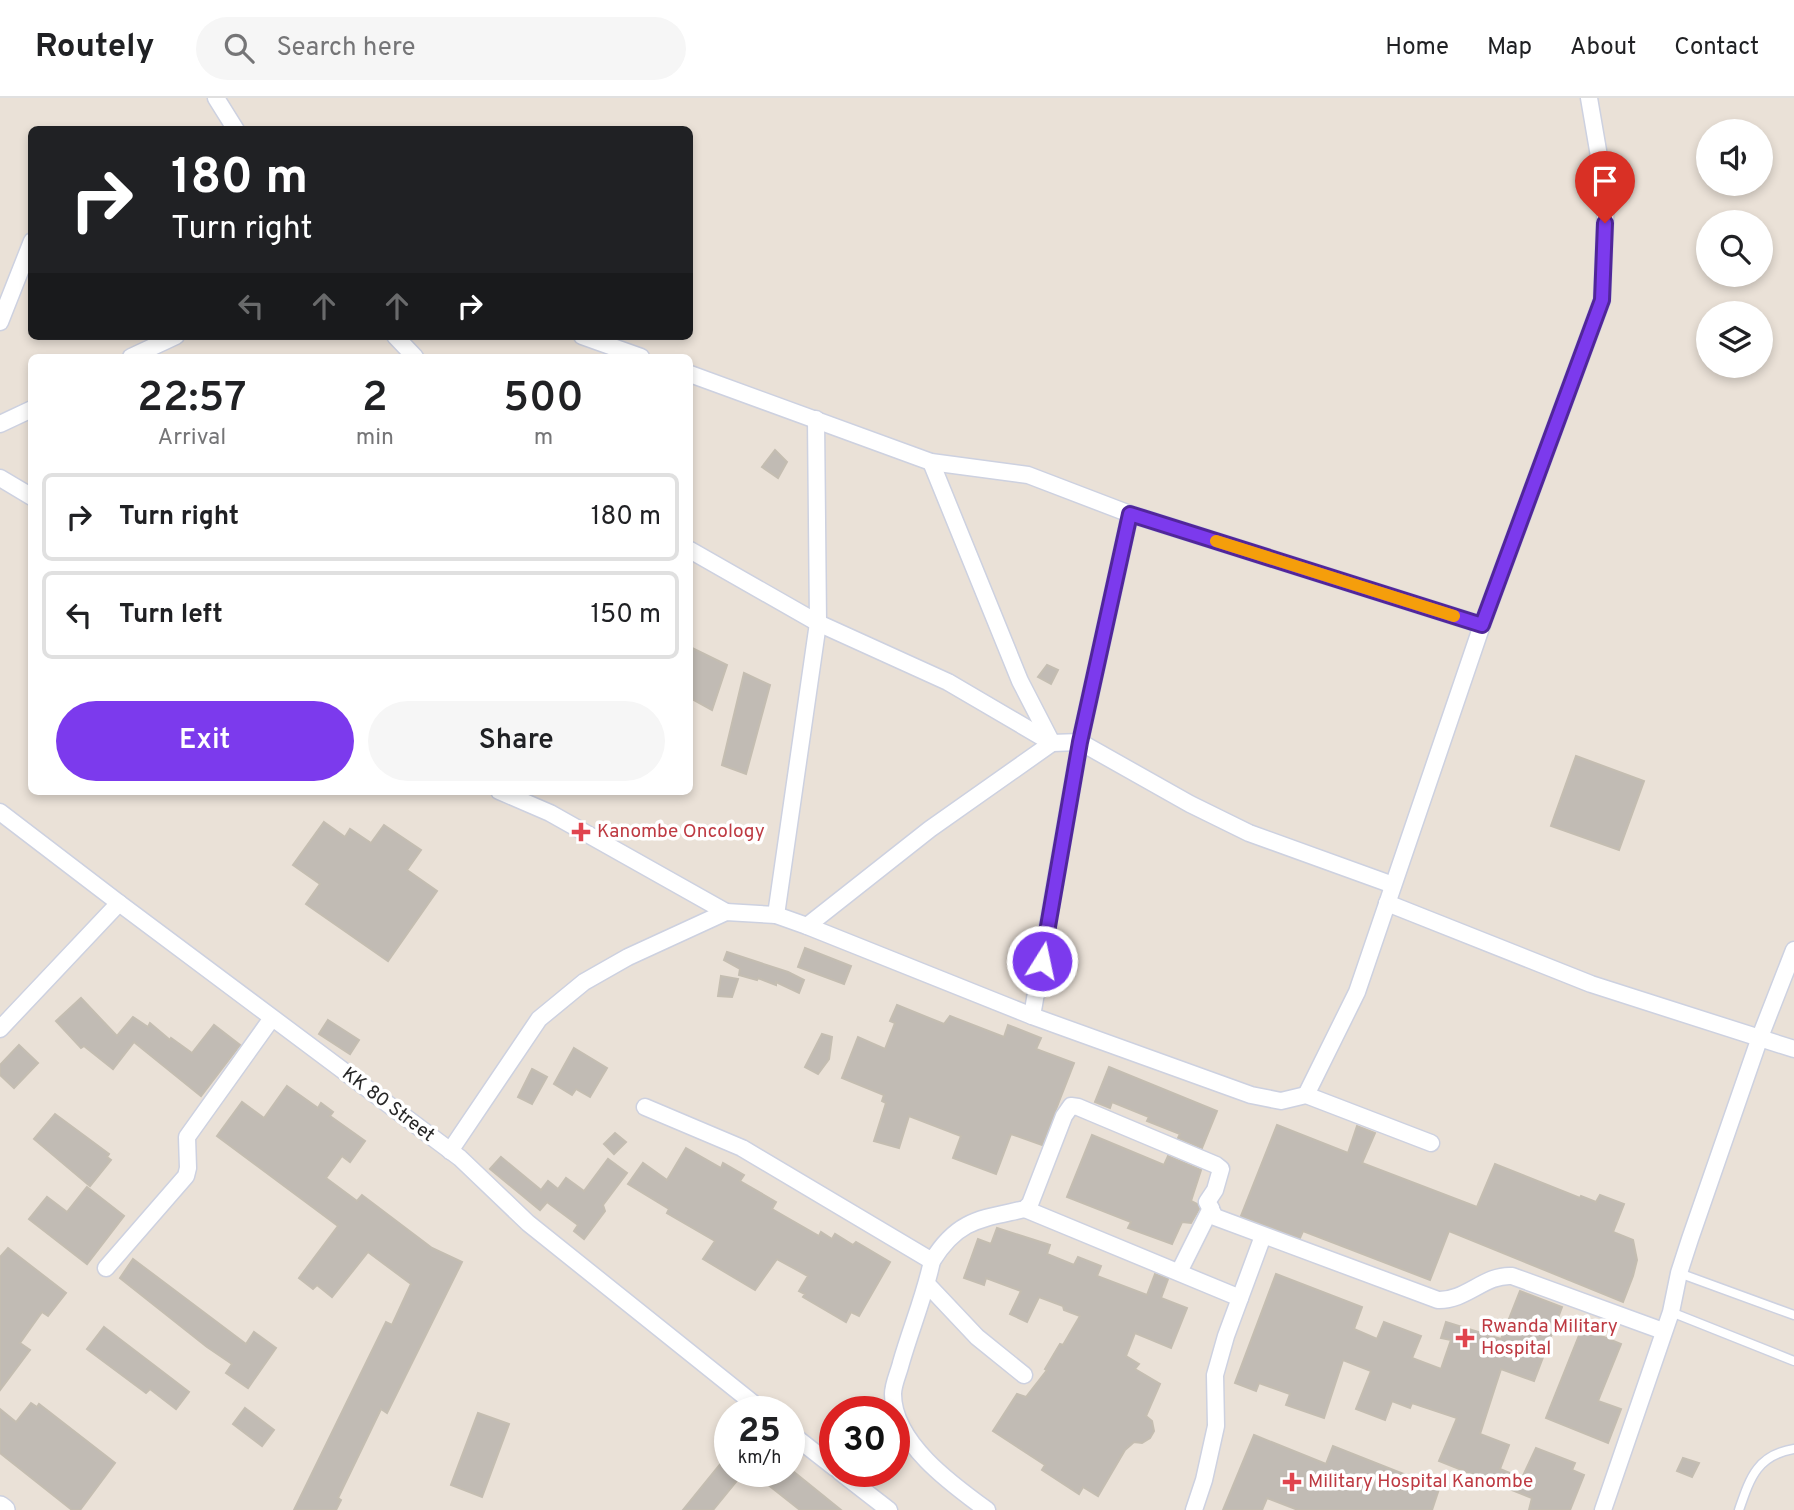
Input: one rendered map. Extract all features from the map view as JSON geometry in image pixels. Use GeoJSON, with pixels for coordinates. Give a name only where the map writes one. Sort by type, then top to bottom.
{"type":"FeatureCollection","features":[{"type":"Feature","properties":{"kind":"street"},"geometry":{"type":"LineString","coordinates":[[216,98],[234,126]]}},
{"type":"Feature","properties":{"kind":"street"},"geometry":{"type":"LineString","coordinates":[[1306,1095],[1356,992],[1482,625],[1602,300],[1606,197],[1589,98]]}},
{"type":"Feature","properties":{"kind":"street"},"geometry":{"type":"LineString","coordinates":[[2,311],[28,250]]}},
{"type":"Feature","properties":{"kind":"street"},"geometry":{"type":"LineString","coordinates":[[137,354],[167,340]]}},
{"type":"Feature","properties":{"kind":"street"},"geometry":{"type":"LineString","coordinates":[[399,340],[412,354]]}},
{"type":"Feature","properties":{"kind":"street"},"geometry":{"type":"LineString","coordinates":[[593,340],[633,354]]}},
{"type":"Feature","properties":{"kind":"street"},"geometry":{"type":"LineString","coordinates":[[693,375],[931,462],[1028,475],[1130,514],[1482,625]]}},
{"type":"Feature","properties":{"kind":"street"},"geometry":{"type":"LineString","coordinates":[[0,424],[28,411]]}},
{"type":"Feature","properties":{"kind":"street"},"geometry":{"type":"LineString","coordinates":[[776,915],[818,623],[816,419]]}},
{"type":"Feature","properties":{"kind":"street"},"geometry":{"type":"LineString","coordinates":[[931,462],[1020,681],[1052,743]]}},
{"type":"Feature","properties":{"kind":"street"},"geometry":{"type":"LineString","coordinates":[[0,478],[28,495]]}},
{"type":"Feature","properties":{"kind":"street"},"geometry":{"type":"LineString","coordinates":[[1032,1016],[1080,742],[1130,514]]}},
{"type":"Feature","properties":{"kind":"street"},"geometry":{"type":"LineString","coordinates":[[693,552],[818,623],[948,682],[1052,743],[1080,742],[1190,804],[1249,832],[1393,885]]}},
{"type":"Feature","properties":{"kind":"street"},"geometry":{"type":"LineString","coordinates":[[807,926],[930,829],[1052,743]]}},
{"type":"Feature","properties":{"kind":"street"},"geometry":{"type":"LineString","coordinates":[[508,795],[550,813],[726,912],[776,915],[1032,1016],[1251,1095],[1281,1101],[1306,1095],[1431,1143]]}},
{"type":"Feature","properties":{"kind":"street","name":"KK 80 Street"},"geometry":{"type":"LineString","coordinates":[[0,812],[450,1151],[528,1223],[744,1396]]}},
{"type":"Feature","properties":{"kind":"street"},"geometry":{"type":"LineString","coordinates":[[0,1030],[6,1013],[119,903]]}},
{"type":"Feature","properties":{"kind":"street"},"geometry":{"type":"LineString","coordinates":[[1387,903],[1591,984],[1794,1049]]}},
{"type":"Feature","properties":{"kind":"street"},"geometry":{"type":"LineString","coordinates":[[450,1151],[540,1019],[584,982],[628,957],[726,912]]}},
{"type":"Feature","properties":{"kind":"street"},"geometry":{"type":"LineString","coordinates":[[1603,1510],[1671,1312],[1679,1273],[1760,1037],[1794,950]]}},
{"type":"Feature","properties":{"kind":"street"},"geometry":{"type":"LineString","coordinates":[[106,1268],[186,1176],[187,1137],[272,1018]]}},
{"type":"Feature","properties":{"kind":"street"},"geometry":{"type":"LineString","coordinates":[[987,1510],[954,1486],[926,1459],[901,1428],[893,1393],[932,1261],[945,1240],[971,1222],[1025,1209],[1030,1204],[1064,1116],[1071,1106],[1103,1116],[1216,1165],[1221,1170],[1207,1202],[1215,1217],[1264,1236],[1438,1300],[1449,1301],[1501,1275],[1512,1276],[1663,1331]]}},
{"type":"Feature","properties":{"kind":"street"},"geometry":{"type":"LineString","coordinates":[[645,1107],[742,1148],[932,1261]]}},
{"type":"Feature","properties":{"kind":"street"},"geometry":{"type":"LineString","coordinates":[[1025,1209],[1240,1298]]}},
{"type":"Feature","properties":{"kind":"street"},"geometry":{"type":"LineString","coordinates":[[1179,1272],[1211,1209]]}},
{"type":"Feature","properties":{"kind":"street"},"geometry":{"type":"LineString","coordinates":[[1194,1510],[1216,1426],[1214,1375],[1264,1236]]}},
{"type":"Feature","properties":{"kind":"street"},"geometry":{"type":"LineString","coordinates":[[927,1284],[977,1337],[1024,1375]]}},
{"type":"Feature","properties":{"kind":"street"},"geometry":{"type":"LineString","coordinates":[[805,1445],[819,1455]]}},
{"type":"Feature","properties":{"kind":"street"},"geometry":{"type":"LineString","coordinates":[[859,1487],[889,1510]]}},
{"type":"Feature","properties":{"kind":"lane"},"geometry":{"type":"LineString","coordinates":[[1679,1273],[1794,1315]]}},
{"type":"Feature","properties":{"kind":"lane"},"geometry":{"type":"LineString","coordinates":[[1671,1312],[1794,1361]]}},
{"type":"Feature","properties":{"kind":"lane"},"geometry":{"type":"LineString","coordinates":[[1739,1510],[1752,1475],[1775,1452],[1794,1449]]}},
{"type":"Feature","properties":{"kind":"building"},"geometry":{"type":"Polygon","coordinates":[[[775,450],[787,462],[778,478],[762,467],[775,450]]]}},
{"type":"Feature","properties":{"kind":"building"},"geometry":{"type":"Polygon","coordinates":[[[693,648],[727,665],[712,710],[693,700],[693,648]]]}},
{"type":"Feature","properties":{"kind":"building"},"geometry":{"type":"Polygon","coordinates":[[[1047,665],[1058,670],[1051,684],[1038,677],[1047,665]]]}},
{"type":"Feature","properties":{"kind":"building"},"geometry":{"type":"Polygon","coordinates":[[[744,673],[770,685],[746,774],[722,765],[744,673]]]}},
{"type":"Feature","properties":{"kind":"building"},"geometry":{"type":"Polygon","coordinates":[[[1576,756],[1644,781],[1619,850],[1551,826],[1576,756]]]}},
{"type":"Feature","properties":{"kind":"building"},"geometry":{"type":"Polygon","coordinates":[[[324,822],[345,837],[350,829],[371,843],[384,825],[421,850],[407,870],[437,891],[388,961],[306,904],[320,884],[293,865],[324,822]]]}},
{"type":"Feature","properties":{"kind":"building"},"geometry":{"type":"Polygon","coordinates":[[[805,948],[851,966],[844,984],[798,967],[805,948]]]}},
{"type":"Feature","properties":{"kind":"building"},"geometry":{"type":"Polygon","coordinates":[[[727,952],[804,980],[799,993],[776,982],[776,985],[739,975],[740,969],[724,960],[727,952]]]}},
{"type":"Feature","properties":{"kind":"building"},"geometry":{"type":"Polygon","coordinates":[[[721,976],[738,979],[732,997],[718,996],[721,976]]]}},
{"type":"Feature","properties":{"kind":"building"},"geometry":{"type":"Polygon","coordinates":[[[81,998],[117,1036],[133,1017],[148,1027],[150,1023],[170,1040],[171,1038],[192,1053],[214,1025],[240,1045],[201,1096],[134,1042],[113,1069],[84,1046],[81,1048],[56,1021],[81,998]]]}},
{"type":"Feature","properties":{"kind":"building"},"geometry":{"type":"Polygon","coordinates":[[[897,1005],[944,1024],[950,1016],[1004,1037],[1008,1025],[1041,1038],[1036,1049],[1074,1063],[1042,1145],[1011,1134],[996,1174],[953,1158],[961,1136],[909,1116],[899,1148],[874,1141],[886,1103],[882,1101],[884,1095],[842,1078],[858,1037],[885,1049],[895,1023],[890,1021],[897,1005]]]}},
{"type":"Feature","properties":{"kind":"building"},"geometry":{"type":"Polygon","coordinates":[[[328,1020],[359,1040],[350,1054],[319,1034],[328,1020]]]}},
{"type":"Feature","properties":{"kind":"building"},"geometry":{"type":"Polygon","coordinates":[[[822,1034],[832,1037],[829,1059],[818,1074],[805,1067],[822,1034]]]}},
{"type":"Feature","properties":{"kind":"building"},"geometry":{"type":"Polygon","coordinates":[[[19,1045],[38,1063],[14,1088],[0,1075],[0,1065],[19,1045]]]}},
{"type":"Feature","properties":{"kind":"building"},"geometry":{"type":"Polygon","coordinates":[[[574,1048],[607,1068],[590,1097],[576,1089],[572,1095],[554,1084],[574,1048]]]}},
{"type":"Feature","properties":{"kind":"building"},"geometry":{"type":"Polygon","coordinates":[[[1109,1067],[1217,1111],[1202,1148],[1178,1138],[1180,1134],[1147,1121],[1149,1117],[1112,1102],[1110,1108],[1095,1102],[1109,1067]]]}},
{"type":"Feature","properties":{"kind":"building"},"geometry":{"type":"Polygon","coordinates":[[[532,1069],[547,1077],[532,1104],[518,1097],[532,1069]]]}},
{"type":"Feature","properties":{"kind":"building"},"geometry":{"type":"Polygon","coordinates":[[[287,1086],[318,1108],[321,1103],[333,1112],[330,1116],[365,1141],[350,1162],[342,1156],[326,1178],[357,1201],[362,1195],[432,1248],[462,1262],[387,1413],[381,1409],[338,1498],[341,1500],[336,1510],[294,1510],[386,1322],[392,1325],[411,1284],[368,1252],[332,1297],[317,1285],[313,1289],[299,1278],[338,1226],[217,1136],[242,1102],[264,1118],[287,1086]]]}},
{"type":"Feature","properties":{"kind":"building"},"geometry":{"type":"Polygon","coordinates":[[[55,1114],[109,1154],[107,1157],[111,1160],[90,1186],[34,1139],[55,1114]]]}},
{"type":"Feature","properties":{"kind":"building"},"geometry":{"type":"Polygon","coordinates":[[[1277,1125],[1348,1153],[1357,1126],[1375,1133],[1362,1163],[1477,1207],[1495,1164],[1580,1198],[1581,1196],[1596,1202],[1600,1195],[1624,1204],[1613,1232],[1633,1240],[1637,1260],[1623,1302],[1449,1231],[1430,1280],[1303,1231],[1300,1238],[1241,1216],[1277,1125]]]}},
{"type":"Feature","properties":{"kind":"building"},"geometry":{"type":"Polygon","coordinates":[[[615,1133],[626,1142],[614,1154],[604,1144],[615,1133]]]}},
{"type":"Feature","properties":{"kind":"building"},"geometry":{"type":"Polygon","coordinates":[[[1092,1135],[1164,1165],[1168,1156],[1201,1170],[1191,1201],[1197,1204],[1199,1209],[1191,1223],[1182,1222],[1172,1244],[1128,1228],[1131,1222],[1067,1197],[1092,1135]]]}},
{"type":"Feature","properties":{"kind":"building"},"geometry":{"type":"Polygon","coordinates":[[[686,1148],[721,1168],[723,1163],[744,1175],[740,1181],[776,1202],[772,1209],[819,1236],[821,1232],[832,1239],[835,1234],[853,1245],[856,1242],[890,1262],[859,1316],[851,1312],[846,1322],[803,1297],[805,1294],[799,1291],[808,1276],[777,1259],[755,1290],[703,1259],[715,1241],[667,1213],[669,1209],[628,1184],[643,1163],[667,1180],[686,1148]]]}},
{"type":"Feature","properties":{"kind":"building"},"geometry":{"type":"Polygon","coordinates":[[[501,1157],[541,1190],[548,1181],[558,1189],[566,1178],[584,1191],[608,1159],[627,1173],[603,1205],[605,1211],[584,1239],[574,1231],[578,1225],[547,1202],[540,1210],[490,1169],[501,1157]]]}},
{"type":"Feature","properties":{"kind":"building"},"geometry":{"type":"Polygon","coordinates":[[[87,1187],[124,1216],[87,1264],[29,1219],[47,1197],[67,1212],[87,1187]]]}},
{"type":"Feature","properties":{"kind":"building"},"geometry":{"type":"Polygon","coordinates":[[[997,1228],[1050,1245],[1047,1254],[1074,1265],[1078,1257],[1101,1266],[1097,1276],[1147,1295],[1155,1274],[1168,1279],[1161,1298],[1187,1308],[1171,1348],[1135,1333],[1126,1356],[1139,1364],[1135,1369],[1160,1384],[1146,1416],[1152,1421],[1154,1431],[1150,1438],[1142,1443],[1134,1442],[1125,1450],[1098,1496],[1083,1487],[1079,1494],[1042,1470],[1045,1465],[993,1431],[1017,1394],[1026,1397],[1047,1370],[1045,1369],[1060,1344],[1063,1345],[1080,1316],[1039,1297],[1027,1322],[1010,1314],[1021,1291],[986,1278],[984,1285],[964,1278],[978,1239],[991,1244],[997,1228]]]}},
{"type":"Feature","properties":{"kind":"building"},"geometry":{"type":"Polygon","coordinates":[[[8,1248],[66,1293],[48,1316],[42,1312],[20,1343],[30,1350],[0,1390],[0,1257],[8,1248]]]}},
{"type":"Feature","properties":{"kind":"building"},"geometry":{"type":"Polygon","coordinates":[[[133,1259],[246,1344],[254,1332],[276,1348],[248,1388],[226,1373],[232,1364],[120,1278],[133,1259]]]}},
{"type":"Feature","properties":{"kind":"building"},"geometry":{"type":"Polygon","coordinates":[[[1276,1274],[1362,1307],[1354,1329],[1377,1339],[1384,1322],[1421,1336],[1412,1358],[1441,1369],[1451,1340],[1441,1338],[1446,1322],[1501,1339],[1520,1291],[1562,1307],[1534,1381],[1501,1369],[1480,1434],[1509,1445],[1500,1469],[1522,1478],[1536,1448],[1575,1463],[1572,1470],[1584,1475],[1570,1510],[1529,1510],[1532,1498],[1439,1461],[1457,1418],[1412,1403],[1410,1408],[1392,1401],[1385,1420],[1356,1409],[1371,1371],[1343,1360],[1324,1418],[1286,1405],[1290,1394],[1259,1383],[1256,1391],[1235,1383],[1276,1274]]]}},
{"type":"Feature","properties":{"kind":"building"},"geometry":{"type":"Polygon","coordinates":[[[104,1327],[189,1392],[176,1409],[150,1389],[146,1393],[87,1349],[104,1327]]]}},
{"type":"Feature","properties":{"kind":"building"},"geometry":{"type":"Polygon","coordinates":[[[1582,1328],[1621,1344],[1598,1401],[1621,1409],[1608,1443],[1546,1418],[1582,1328]]]}},
{"type":"Feature","properties":{"kind":"building"},"geometry":{"type":"Polygon","coordinates":[[[31,1403],[37,1407],[39,1404],[115,1463],[80,1510],[72,1510],[0,1453],[0,1409],[16,1422],[31,1403]]]}},
{"type":"Feature","properties":{"kind":"building"},"geometry":{"type":"Polygon","coordinates":[[[245,1408],[274,1430],[262,1446],[233,1424],[245,1408]]]}},
{"type":"Feature","properties":{"kind":"building"},"geometry":{"type":"Polygon","coordinates":[[[478,1413],[509,1424],[482,1497],[451,1485],[478,1413]]]}},
{"type":"Feature","properties":{"kind":"building"},"geometry":{"type":"Polygon","coordinates":[[[1254,1435],[1326,1464],[1333,1446],[1419,1480],[1417,1484],[1439,1489],[1432,1510],[1298,1510],[1267,1498],[1262,1510],[1223,1510],[1254,1435]]]}},
{"type":"Feature","properties":{"kind":"building"},"geometry":{"type":"Polygon","coordinates":[[[1683,1458],[1699,1463],[1692,1477],[1677,1471],[1683,1458]]]}},
{"type":"Feature","properties":{"kind":"building"},"geometry":{"type":"Polygon","coordinates":[[[714,1472],[714,1487],[732,1487],[713,1510],[683,1510],[714,1472]]]}},
{"type":"Feature","properties":{"kind":"building"},"geometry":{"type":"Polygon","coordinates":[[[805,1481],[841,1510],[800,1510],[771,1487],[805,1487],[805,1481]]]}},
{"type":"Feature","properties":{"kind":"slow traffic"},"geometry":{"type":"LineString","coordinates":[[1216,541],[1454,616]]}},
{"type":"Feature","properties":{"kind":"place","name":"Kanombe Oncology"},"geometry":{"type":"Point","coordinates":[581,832]}},
{"type":"Feature","properties":{"kind":"place","name":"Rwanda Military Hospital"},"geometry":{"type":"Point","coordinates":[1465,1338]}},
{"type":"Feature","properties":{"kind":"place","name":"Military Hospital Kanombe"},"geometry":{"type":"Point","coordinates":[1292,1482]}},
{"type":"Feature","properties":{"kind":"route"},"geometry":{"type":"LineString","coordinates":[[1042,961],[1080,742],[1130,514],[1482,625],[1602,300],[1605,223]]}}]}
